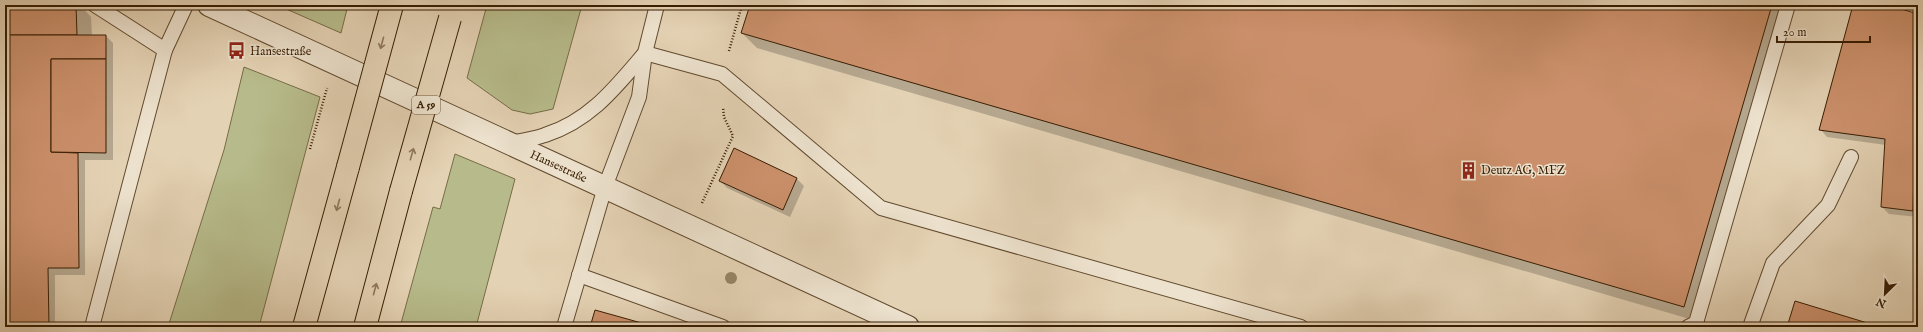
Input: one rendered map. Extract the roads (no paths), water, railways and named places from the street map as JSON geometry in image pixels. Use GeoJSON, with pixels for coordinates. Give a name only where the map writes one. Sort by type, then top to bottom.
{"type":"FeatureCollection","features":[{"type":"Feature","properties":{"kind":"highway"},"geometry":{"type":"LineString","coordinates":[[304,327],[392,5]]}},
{"type":"Feature","properties":{"kind":"highway","name":"A 59"},"geometry":{"type":"LineString","coordinates":[[365,327],[452,12]]}},
{"type":"Feature","properties":{"kind":"street","name":"Hansestraße"},"geometry":{"type":"LineString","coordinates":[[209,5],[908,327]]}},
{"type":"Feature","properties":{"kind":"lane"},"geometry":{"type":"LineString","coordinates":[[95,5],[165,50]]}},
{"type":"Feature","properties":{"kind":"lane"},"geometry":{"type":"LineString","coordinates":[[92,327],[165,50],[186,5]]}},
{"type":"Feature","properties":{"kind":"lane"},"geometry":{"type":"LineString","coordinates":[[564,327],[605,187],[639,97],[645,53],[657,5]]}},
{"type":"Feature","properties":{"kind":"lane"},"geometry":{"type":"LineString","coordinates":[[1688,327],[1696,323],[1788,5]]}},
{"type":"Feature","properties":{"kind":"lane"},"geometry":{"type":"LineString","coordinates":[[510,143],[546,136],[578,121],[606,99],[645,53]]}},
{"type":"Feature","properties":{"kind":"lane"},"geometry":{"type":"LineString","coordinates":[[645,53],[722,74],[881,208],[1301,327]]}},
{"type":"Feature","properties":{"kind":"lane"},"geometry":{"type":"LineString","coordinates":[[1750,327],[1772,262],[1828,205],[1851,156]]}},
{"type":"Feature","properties":{"kind":"lane"},"geometry":{"type":"LineString","coordinates":[[579,275],[723,327]]}},
{"type":"Feature","properties":{"kind":"place","name":"Hansestraße"},"geometry":{"type":"Point","coordinates":[237,51]}},
{"type":"Feature","properties":{"kind":"place","name":"Deutz AG, MFZ"},"geometry":{"type":"Point","coordinates":[1468,170]}}]}
